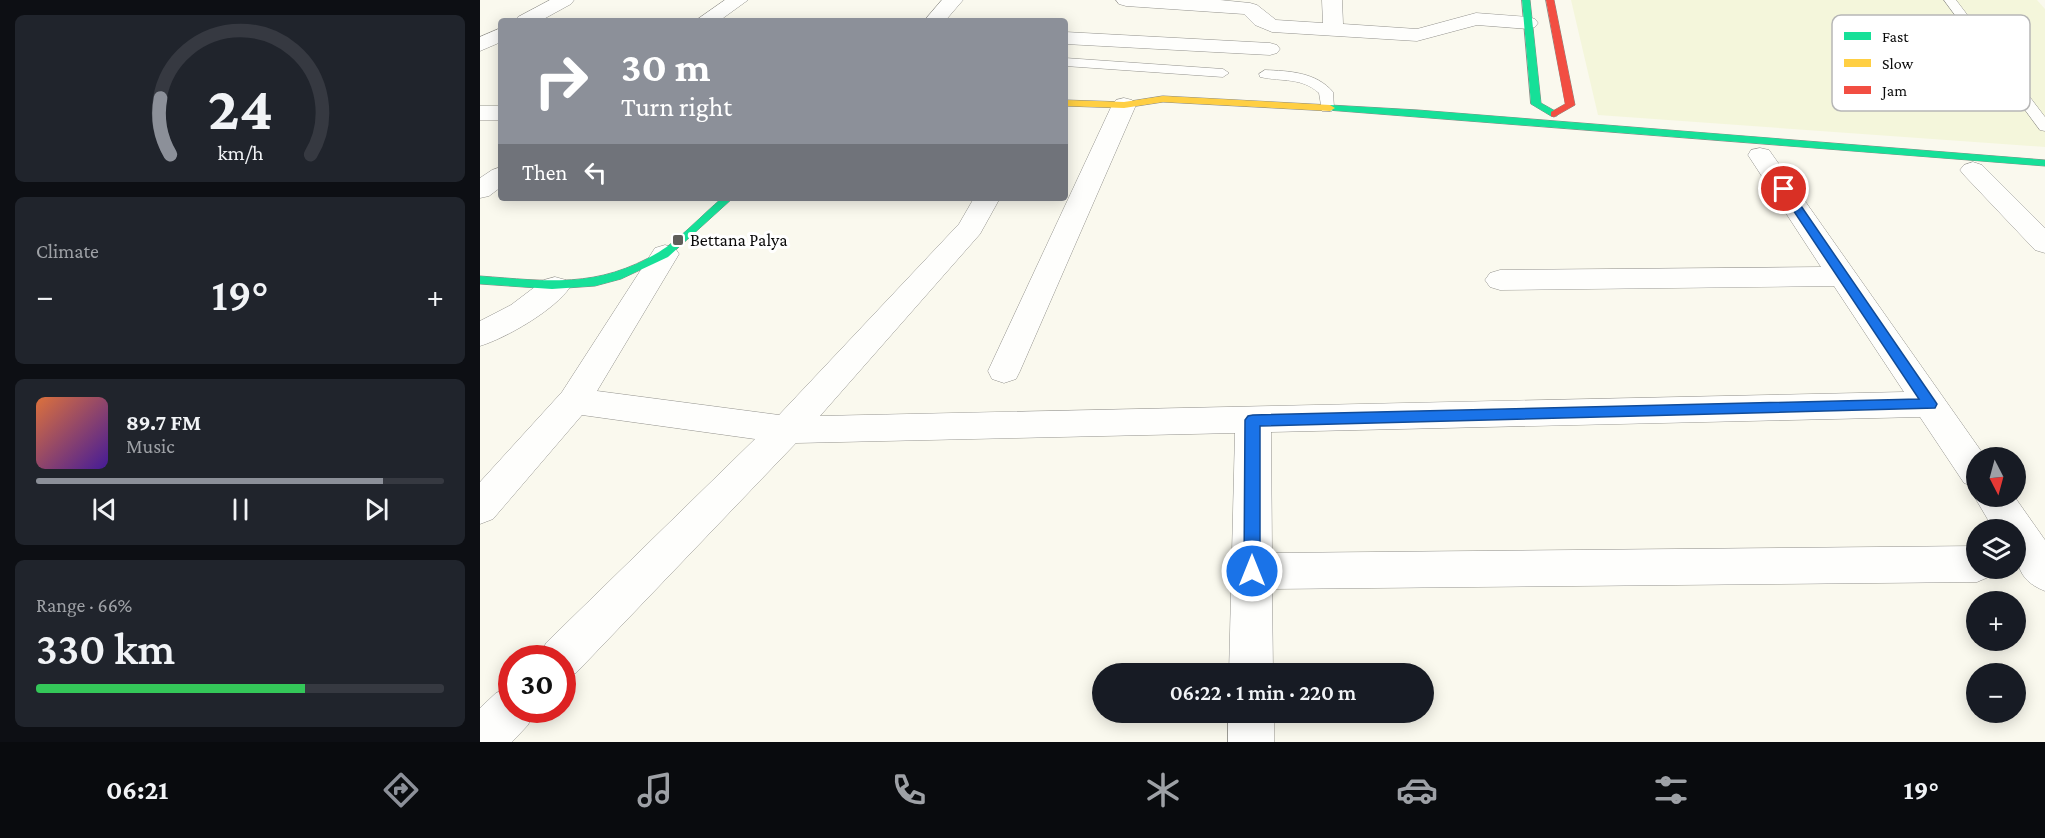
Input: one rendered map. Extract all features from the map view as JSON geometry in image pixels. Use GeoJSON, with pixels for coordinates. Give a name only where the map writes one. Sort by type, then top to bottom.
{"type":"FeatureCollection","features":[{"type":"Feature","properties":{"kind":"street"},"geometry":{"type":"LineString","coordinates":[[531,18],[564,0]]}},
{"type":"Feature","properties":{"kind":"street"},"geometry":{"type":"LineString","coordinates":[[710,18],[738,0]]}},
{"type":"Feature","properties":{"kind":"street"},"geometry":{"type":"LineString","coordinates":[[937,18],[953,0]]}},
{"type":"Feature","properties":{"kind":"street"},"geometry":{"type":"LineString","coordinates":[[1126,0],[1193,3],[1250,9],[1262,21],[1272,26],[1418,35],[1476,19],[1528,23]]}},
{"type":"Feature","properties":{"kind":"street"},"geometry":{"type":"LineString","coordinates":[[1332,0],[1333,30]]}},
{"type":"Feature","properties":{"kind":"street"},"geometry":{"type":"LineString","coordinates":[[1526,0],[1536,104],[1555,125]]}},
{"type":"Feature","properties":{"kind":"street"},"geometry":{"type":"LineString","coordinates":[[1550,0],[1570,105],[1555,125]]}},
{"type":"Feature","properties":{"kind":"street"},"geometry":{"type":"LineString","coordinates":[[480,45],[498,36]]}},
{"type":"Feature","properties":{"kind":"street"},"geometry":{"type":"LineString","coordinates":[[1068,38],[1270,49]]}},
{"type":"Feature","properties":{"kind":"street"},"geometry":{"type":"LineString","coordinates":[[1068,103],[1124,105],[1163,99],[1327,108],[2045,163]]}},
{"type":"Feature","properties":{"kind":"street"},"geometry":{"type":"LineString","coordinates":[[1124,105],[1146,112],[1215,116]]}},
{"type":"Feature","properties":{"kind":"street"},"geometry":{"type":"LineString","coordinates":[[1004,371],[1124,105]]}},
{"type":"Feature","properties":{"kind":"street"},"geometry":{"type":"LineString","coordinates":[[480,113],[498,113]]}},
{"type":"Feature","properties":{"kind":"street"},"geometry":{"type":"LineString","coordinates":[[1453,130],[1555,125],[1760,154],[2045,177]]}},
{"type":"Feature","properties":{"kind":"street"},"geometry":{"type":"LineString","coordinates":[[1760,154],[1966,457]]}},
{"type":"Feature","properties":{"kind":"street"},"geometry":{"type":"LineString","coordinates":[[1984,171],[2045,221]]}},
{"type":"Feature","properties":{"kind":"street"},"geometry":{"type":"LineString","coordinates":[[1984,171],[2045,244]]}},
{"type":"Feature","properties":{"kind":"street"},"geometry":{"type":"LineString","coordinates":[[480,190],[498,177]]}},
{"type":"Feature","properties":{"kind":"street"},"geometry":{"type":"LineString","coordinates":[[480,508],[573,401],[665,254],[724,201]]}},
{"type":"Feature","properties":{"kind":"street"},"geometry":{"type":"LineString","coordinates":[[574,645],[788,430],[970,228],[985,201]]}},
{"type":"Feature","properties":{"kind":"street"},"geometry":{"type":"LineString","coordinates":[[480,280],[555,287],[599,283],[629,272],[665,254]]}},
{"type":"Feature","properties":{"kind":"street"},"geometry":{"type":"LineString","coordinates":[[1500,280],[1843,276]]}},
{"type":"Feature","properties":{"kind":"street"},"geometry":{"type":"LineString","coordinates":[[480,335],[522,312],[555,287]]}},
{"type":"Feature","properties":{"kind":"street"},"geometry":{"type":"LineString","coordinates":[[573,401],[788,430],[1930,404]]}},
{"type":"Feature","properties":{"kind":"street"},"geometry":{"type":"LineString","coordinates":[[1251,663],[1253,420]]}},
{"type":"Feature","properties":{"kind":"street"},"geometry":{"type":"LineString","coordinates":[[2026,551],[2033,566]]}},
{"type":"Feature","properties":{"kind":"street"},"geometry":{"type":"LineString","coordinates":[[1252,571],[1966,564]]}},
{"type":"Feature","properties":{"kind":"street"},"geometry":{"type":"LineString","coordinates":[[1251,723],[1251,742]]}},
{"type":"Feature","properties":{"kind":"lane"},"geometry":{"type":"LineString","coordinates":[[1950,0],[1961,15]]}},
{"type":"Feature","properties":{"kind":"lane"},"geometry":{"type":"LineString","coordinates":[[1068,62],[1223,73]]}},
{"type":"Feature","properties":{"kind":"lane"},"geometry":{"type":"LineString","coordinates":[[1265,74],[1295,75],[1315,82],[1326,92],[1327,108]]}},
{"type":"Feature","properties":{"kind":"lane"},"geometry":{"type":"LineString","coordinates":[[2030,107],[2045,127]]}},
{"type":"Feature","properties":{"kind":"green space"},"geometry":{"type":"Polygon","coordinates":[[[1571,0],[2037,0],[2045,9],[2045,147],[1598,115],[1571,0]]]}},
{"type":"Feature","properties":{"kind":"traffic: fast"},"geometry":{"type":"LineString","coordinates":[[1526,0],[1536,104],[1554,114]]}},
{"type":"Feature","properties":{"kind":"traffic: fast"},"geometry":{"type":"LineString","coordinates":[[1330,108],[2045,163]]}},
{"type":"Feature","properties":{"kind":"traffic: fast"},"geometry":{"type":"LineString","coordinates":[[480,280],[552,285],[595,282],[617,276],[664,254],[725,201]]}},
{"type":"Feature","properties":{"kind":"traffic: slow"},"geometry":{"type":"LineString","coordinates":[[1068,103],[1124,105],[1163,99],[1330,108]]}},
{"type":"Feature","properties":{"kind":"traffic: jam"},"geometry":{"type":"LineString","coordinates":[[1550,0],[1570,105],[1554,114]]}},
{"type":"Feature","properties":{"kind":"place","name":"Bettana Palya"},"geometry":{"type":"Point","coordinates":[678,240]}},
{"type":"Feature","properties":{"kind":"route"},"geometry":{"type":"LineString","coordinates":[[1252,571],[1253,420],[1930,404],[1784,189]]}}]}
